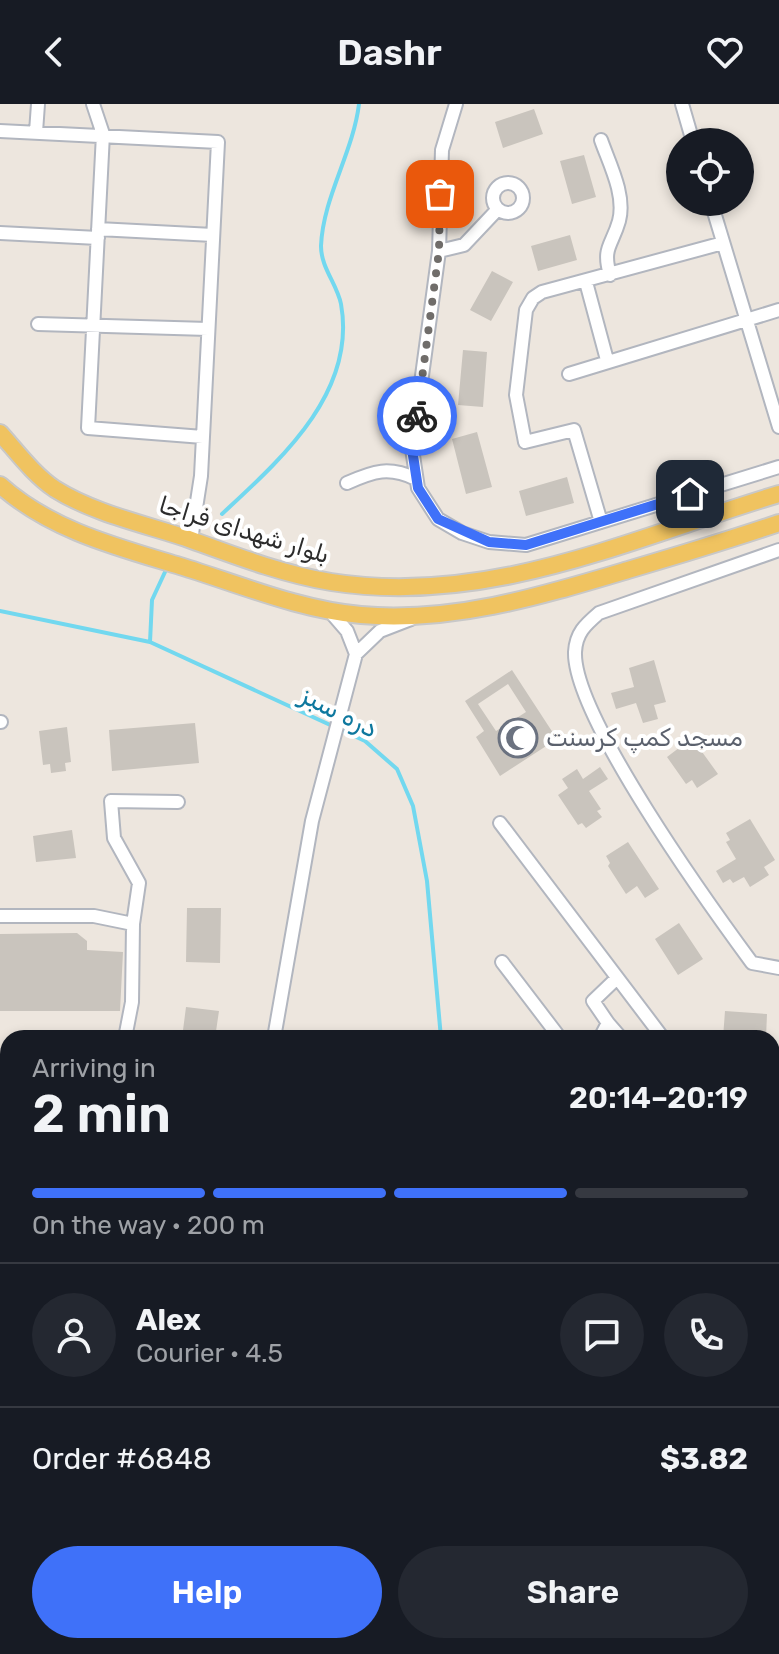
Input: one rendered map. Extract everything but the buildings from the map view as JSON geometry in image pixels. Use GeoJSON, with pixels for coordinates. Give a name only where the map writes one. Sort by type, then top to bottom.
{"type":"FeatureCollection","features":[{"type":"Feature","properties":{"kind":"main road","name":"بلوار شهدای فراجا"},"geometry":{"type":"LineString","coordinates":[[0,433],[56,490],[258,564],[330,582],[397,588],[449,587],[497,580],[607,551],[779,494]]}},
{"type":"Feature","properties":{"kind":"main road"},"geometry":{"type":"LineString","coordinates":[[0,485],[36,512],[83,535],[328,609],[359,615],[415,617],[544,595],[779,523]]}},
{"type":"Feature","properties":{"kind":"street"},"geometry":{"type":"LineString","coordinates":[[36,132],[38,104]]}},
{"type":"Feature","properties":{"kind":"street"},"geometry":{"type":"LineString","coordinates":[[93,104],[103,134],[88,428],[203,437]]}},
{"type":"Feature","properties":{"kind":"street"},"geometry":{"type":"LineString","coordinates":[[456,104],[442,150],[439,251],[412,449],[418,488],[438,519],[489,542],[526,545],[779,467]]}},
{"type":"Feature","properties":{"kind":"street"},"geometry":{"type":"LineString","coordinates":[[682,104],[689,128]]}},
{"type":"Feature","properties":{"kind":"street"},"geometry":{"type":"LineString","coordinates":[[0,131],[218,142],[203,437],[191,540]]}},
{"type":"Feature","properties":{"kind":"street"},"geometry":{"type":"LineString","coordinates":[[601,140],[619,193],[620,219],[605,256],[610,275]]}},
{"type":"Feature","properties":{"kind":"street"},"geometry":{"type":"LineString","coordinates":[[439,251],[464,245],[498,209]]}},
{"type":"Feature","properties":{"kind":"street"},"geometry":{"type":"LineString","coordinates":[[715,216],[779,427]]}},
{"type":"Feature","properties":{"kind":"street"},"geometry":{"type":"LineString","coordinates":[[0,233],[213,235]]}},
{"type":"Feature","properties":{"kind":"street"},"geometry":{"type":"LineString","coordinates":[[601,522],[574,430],[525,442],[516,395],[526,310],[533,298],[542,292],[723,243]]}},
{"type":"Feature","properties":{"kind":"street"},"geometry":{"type":"LineString","coordinates":[[586,282],[607,360]]}},
{"type":"Feature","properties":{"kind":"street"},"geometry":{"type":"LineString","coordinates":[[569,374],[779,310]]}},
{"type":"Feature","properties":{"kind":"street"},"geometry":{"type":"LineString","coordinates":[[38,324],[208,329]]}},
{"type":"Feature","properties":{"kind":"street"},"geometry":{"type":"LineString","coordinates":[[347,483],[374,471],[396,469],[416,479]]}},
{"type":"Feature","properties":{"kind":"street"},"geometry":{"type":"LineString","coordinates":[[779,550],[599,613],[581,628],[575,653],[581,689],[601,732],[720,919],[752,963],[779,968]]}},
{"type":"Feature","properties":{"kind":"street"},"geometry":{"type":"LineString","coordinates":[[328,609],[347,631],[356,654]]}},
{"type":"Feature","properties":{"kind":"street"},"geometry":{"type":"LineString","coordinates":[[275,1030],[312,821],[356,654],[380,631],[415,617]]}},
{"type":"Feature","properties":{"kind":"street"},"geometry":{"type":"LineString","coordinates":[[127,1030],[132,1002],[133,924],[139,883],[114,838],[111,801],[178,802]]}},
{"type":"Feature","properties":{"kind":"street"},"geometry":{"type":"LineString","coordinates":[[500,823],[657,1030]]}},
{"type":"Feature","properties":{"kind":"street"},"geometry":{"type":"LineString","coordinates":[[0,916],[94,916],[133,924]]}},
{"type":"Feature","properties":{"kind":"street"},"geometry":{"type":"LineString","coordinates":[[502,962],[554,1030]]}},
{"type":"Feature","properties":{"kind":"street"},"geometry":{"type":"LineString","coordinates":[[614,1030],[593,1001],[617,978]]}},
{"type":"Feature","properties":{"kind":"street"},"geometry":{"type":"LineString","coordinates":[[604,1030],[608,1023]]}},
{"type":"Feature","properties":{"kind":"waterway"},"geometry":{"type":"LineString","coordinates":[[222,514],[267,471],[309,422],[326,395],[337,367],[343,336],[341,304],[321,246],[327,210],[351,140],[359,104]]}},
{"type":"Feature","properties":{"kind":"waterway"},"geometry":{"type":"LineString","coordinates":[[150,642],[152,600],[165,572]]}},
{"type":"Feature","properties":{"kind":"waterway","name":"دره سبز"},"geometry":{"type":"LineString","coordinates":[[0,611],[150,642],[365,741],[397,769],[413,806],[427,881],[440,1030]]}},
{"type":"Feature","properties":{"kind":"way so far"},"geometry":{"type":"LineString","coordinates":[[417,416],[439,251],[440,194]]}},
{"type":"Feature","properties":{"kind":"place","name":"مسجد کمپ کرسنت"},"geometry":{"type":"Point","coordinates":[518,738]}},
{"type":"Feature","properties":{"kind":"route"},"geometry":{"type":"LineString","coordinates":[[417,416],[412,449],[418,488],[438,519],[462,533],[489,542],[526,545],[690,494]]}}]}
